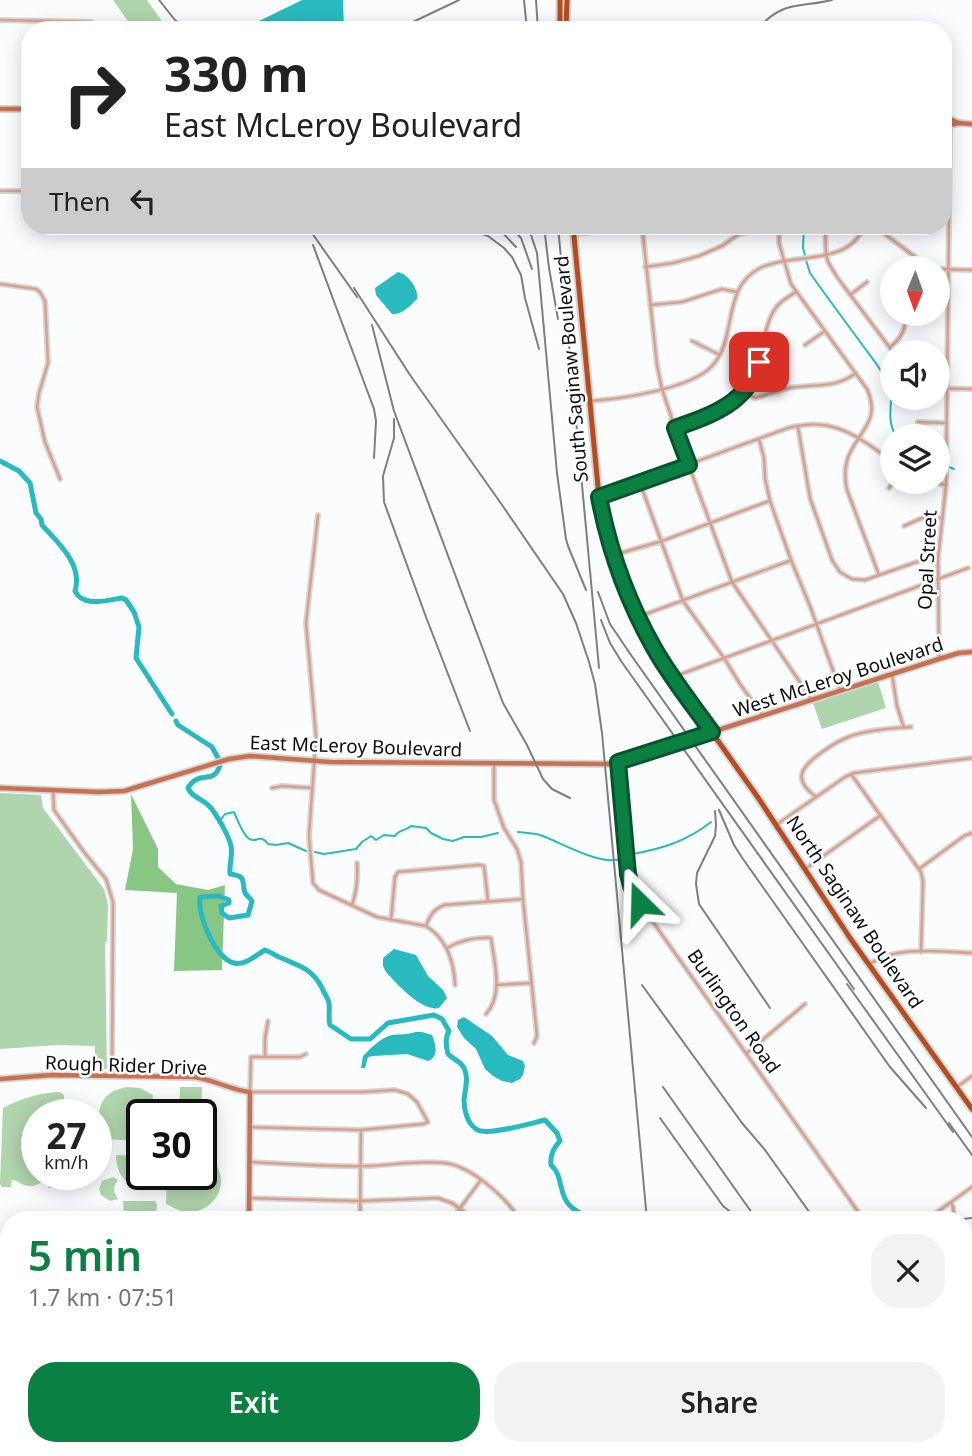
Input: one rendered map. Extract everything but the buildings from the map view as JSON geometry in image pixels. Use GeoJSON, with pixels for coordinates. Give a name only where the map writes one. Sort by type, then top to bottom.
{"type":"FeatureCollection","features":[{"type":"Feature","properties":{"kind":"main road"},"geometry":{"type":"LineString","coordinates":[[560,0],[560,21]]}},
{"type":"Feature","properties":{"kind":"main road"},"geometry":{"type":"LineString","coordinates":[[566,0],[566,21]]}},
{"type":"Feature","properties":{"kind":"main road"},"geometry":{"type":"LineString","coordinates":[[0,108],[21,109]]}},
{"type":"Feature","properties":{"kind":"main road"},"geometry":{"type":"LineString","coordinates":[[952,120],[959,124]]}},
{"type":"Feature","properties":{"kind":"main road"},"geometry":{"type":"LineString","coordinates":[[952,125],[972,124]]}},
{"type":"Feature","properties":{"kind":"main road","name":"South Saginaw Boulevard"},"geometry":{"type":"LineString","coordinates":[[574,235],[599,497],[614,555],[638,617],[656,650],[712,732]]}},
{"type":"Feature","properties":{"kind":"main road","name":"West McLeroy Boulevard"},"geometry":{"type":"LineString","coordinates":[[712,732],[939,659],[972,652]]}},
{"type":"Feature","properties":{"kind":"main road"},"geometry":{"type":"LineString","coordinates":[[695,737],[699,727],[699,714]]}},
{"type":"Feature","properties":{"kind":"main road","name":"East McLeroy Boulevard"},"geometry":{"type":"LineString","coordinates":[[0,788],[124,792],[241,756],[314,762],[601,764],[618,762],[712,732]]}},
{"type":"Feature","properties":{"kind":"main road","name":"North Saginaw Boulevard"},"geometry":{"type":"LineString","coordinates":[[712,732],[869,964],[972,1109]]}},
{"type":"Feature","properties":{"kind":"main road","name":"Rough Rider Drive"},"geometry":{"type":"LineString","coordinates":[[0,1079],[52,1075],[203,1078],[250,1092]]}},
{"type":"Feature","properties":{"kind":"main road"},"geometry":{"type":"LineString","coordinates":[[249,1211],[250,1092]]}},
{"type":"Feature","properties":{"kind":"street"},"geometry":{"type":"LineString","coordinates":[[0,20],[46,21]]}},
{"type":"Feature","properties":{"kind":"street"},"geometry":{"type":"LineString","coordinates":[[0,191],[21,191]]}},
{"type":"Feature","properties":{"kind":"street"},"geometry":{"type":"LineString","coordinates":[[643,235],[657,365],[675,428],[732,582],[812,700]]}},
{"type":"Feature","properties":{"kind":"street"},"geometry":{"type":"LineString","coordinates":[[645,267],[699,256],[722,246],[738,235]]}},
{"type":"Feature","properties":{"kind":"street"},"geometry":{"type":"LineString","coordinates":[[778,235],[791,284],[868,392],[872,407],[870,421],[848,459],[845,472],[846,483],[879,575]]}},
{"type":"Feature","properties":{"kind":"street"},"geometry":{"type":"LineString","coordinates":[[825,235],[826,254],[837,277],[885,340]]}},
{"type":"Feature","properties":{"kind":"street"},"geometry":{"type":"LineString","coordinates":[[590,401],[631,397],[699,377],[720,355],[737,292],[746,279],[764,267],[841,251],[852,245],[860,235]]}},
{"type":"Feature","properties":{"kind":"street"},"geometry":{"type":"LineString","coordinates":[[886,235],[912,256]]}},
{"type":"Feature","properties":{"kind":"street","name":"Opal Street"},"geometry":{"type":"LineString","coordinates":[[948,235],[948,256]]}},
{"type":"Feature","properties":{"kind":"street"},"geometry":{"type":"LineString","coordinates":[[950,270],[972,270]]}},
{"type":"Feature","properties":{"kind":"street"},"geometry":{"type":"LineString","coordinates":[[850,295],[867,282]]}},
{"type":"Feature","properties":{"kind":"street"},"geometry":{"type":"LineString","coordinates":[[0,285],[30,288],[40,292],[45,301],[48,363],[39,393],[38,414],[60,479]]}},
{"type":"Feature","properties":{"kind":"street"},"geometry":{"type":"LineString","coordinates":[[650,305],[690,300],[722,289],[737,292]]}},
{"type":"Feature","properties":{"kind":"street"},"geometry":{"type":"LineString","coordinates":[[675,428],[718,412],[744,392],[756,373],[772,314],[783,300],[796,292]]}},
{"type":"Feature","properties":{"kind":"street"},"geometry":{"type":"LineString","coordinates":[[805,345],[825,331]]}},
{"type":"Feature","properties":{"kind":"street"},"geometry":{"type":"LineString","coordinates":[[692,341],[720,355]]}},
{"type":"Feature","properties":{"kind":"street"},"geometry":{"type":"LineString","coordinates":[[744,392],[755,398],[789,387],[836,384],[856,373]]}},
{"type":"Feature","properties":{"kind":"street"},"geometry":{"type":"LineString","coordinates":[[950,388],[972,389]]}},
{"type":"Feature","properties":{"kind":"street","name":"Opal Street"},"geometry":{"type":"LineString","coordinates":[[947,410],[947,423]]}},
{"type":"Feature","properties":{"kind":"street"},"geometry":{"type":"LineString","coordinates":[[918,422],[947,423]]}},
{"type":"Feature","properties":{"kind":"street"},"geometry":{"type":"LineString","coordinates":[[798,425],[810,498],[836,567],[845,576],[856,580],[870,579],[925,559],[938,558]]}},
{"type":"Feature","properties":{"kind":"street"},"geometry":{"type":"LineString","coordinates":[[599,497],[798,425],[829,425],[843,429],[880,453]]}},
{"type":"Feature","properties":{"kind":"street"},"geometry":{"type":"LineString","coordinates":[[759,439],[770,501],[840,690]]}},
{"type":"Feature","properties":{"kind":"street"},"geometry":{"type":"LineString","coordinates":[[640,483],[682,601],[763,716]]}},
{"type":"Feature","properties":{"kind":"street","name":"Opal Street"},"geometry":{"type":"LineString","coordinates":[[939,659],[937,580],[945,494]]}},
{"type":"Feature","properties":{"kind":"street"},"geometry":{"type":"LineString","coordinates":[[614,555],[662,541],[770,501]]}},
{"type":"Feature","properties":{"kind":"street"},"geometry":{"type":"LineString","coordinates":[[318,515],[306,623],[316,726],[309,836],[313,883],[319,890],[377,917],[426,926],[439,936],[447,948],[455,985]]}},
{"type":"Feature","properties":{"kind":"street"},"geometry":{"type":"LineString","coordinates":[[904,526],[922,519],[942,518]]}},
{"type":"Feature","properties":{"kind":"street"},"geometry":{"type":"LineString","coordinates":[[638,617],[791,560]]}},
{"type":"Feature","properties":{"kind":"street"},"geometry":{"type":"LineString","coordinates":[[673,677],[968,568]]}},
{"type":"Feature","properties":{"kind":"street"},"geometry":{"type":"LineString","coordinates":[[892,674],[904,728]]}},
{"type":"Feature","properties":{"kind":"street"},"geometry":{"type":"LineString","coordinates":[[816,797],[808,792],[801,780],[802,770],[810,761],[846,737],[911,727]]}},
{"type":"Feature","properties":{"kind":"street"},"geometry":{"type":"LineString","coordinates":[[776,825],[851,774],[972,758]]}},
{"type":"Feature","properties":{"kind":"street","name":"Burlington Road"},"geometry":{"type":"LineString","coordinates":[[618,762],[631,886],[651,919],[858,1211]]}},
{"type":"Feature","properties":{"kind":"street"},"geometry":{"type":"LineString","coordinates":[[494,764],[494,800],[521,862],[537,1036],[534,1043]]}},
{"type":"Feature","properties":{"kind":"street"},"geometry":{"type":"LineString","coordinates":[[851,774],[919,869],[923,882],[921,952]]}},
{"type":"Feature","properties":{"kind":"street"},"geometry":{"type":"LineString","coordinates":[[272,788],[312,788]]}},
{"type":"Feature","properties":{"kind":"street"},"geometry":{"type":"LineString","coordinates":[[53,790],[54,810],[106,879],[113,902],[112,1076]]}},
{"type":"Feature","properties":{"kind":"street"},"geometry":{"type":"LineString","coordinates":[[804,869],[881,815]]}},
{"type":"Feature","properties":{"kind":"street"},"geometry":{"type":"LineString","coordinates":[[919,869],[972,833]]}},
{"type":"Feature","properties":{"kind":"street"},"geometry":{"type":"LineString","coordinates":[[352,905],[358,882],[357,863]]}},
{"type":"Feature","properties":{"kind":"street"},"geometry":{"type":"LineString","coordinates":[[391,920],[395,877],[398,872],[484,866],[488,901]]}},
{"type":"Feature","properties":{"kind":"street"},"geometry":{"type":"LineString","coordinates":[[426,926],[430,914],[444,905],[523,899]]}},
{"type":"Feature","properties":{"kind":"street"},"geometry":{"type":"LineString","coordinates":[[447,948],[460,940],[491,938],[496,985],[494,1001],[486,1014]]}},
{"type":"Feature","properties":{"kind":"street"},"geometry":{"type":"LineString","coordinates":[[869,964],[888,954],[972,953]]}},
{"type":"Feature","properties":{"kind":"street"},"geometry":{"type":"LineString","coordinates":[[496,985],[531,983]]}},
{"type":"Feature","properties":{"kind":"street"},"geometry":{"type":"LineString","coordinates":[[747,1053],[805,1004]]}},
{"type":"Feature","properties":{"kind":"street"},"geometry":{"type":"LineString","coordinates":[[265,1057],[268,1021]]}},
{"type":"Feature","properties":{"kind":"street"},"geometry":{"type":"LineString","coordinates":[[249,1127],[361,1130],[428,1122],[417,1102],[408,1094],[395,1090],[250,1092],[251,1057],[300,1057],[306,1054]]}},
{"type":"Feature","properties":{"kind":"street"},"geometry":{"type":"LineString","coordinates":[[957,1087],[972,1076]]}},
{"type":"Feature","properties":{"kind":"street"},"geometry":{"type":"LineString","coordinates":[[360,1211],[361,1130]]}},
{"type":"Feature","properties":{"kind":"street"},"geometry":{"type":"LineString","coordinates":[[250,1162],[360,1166],[414,1162],[447,1163],[466,1170],[481,1180],[513,1211]]}},
{"type":"Feature","properties":{"kind":"street"},"geometry":{"type":"LineString","coordinates":[[458,1211],[481,1180]]}},
{"type":"Feature","properties":{"kind":"street"},"geometry":{"type":"LineString","coordinates":[[938,1211],[972,1187]]}},
{"type":"Feature","properties":{"kind":"street"},"geometry":{"type":"LineString","coordinates":[[249,1198],[359,1201],[433,1197],[444,1199],[464,1211]]}},
{"type":"Feature","properties":{"kind":"street"},"geometry":{"type":"LineString","coordinates":[[951,1202],[954,1211]]}},
{"type":"Feature","properties":{"kind":"green space"},"geometry":{"type":"Polygon","coordinates":[[[113,0],[147,0],[162,21],[128,21],[113,0]]]}},
{"type":"Feature","properties":{"kind":"green space"},"geometry":{"type":"Polygon","coordinates":[[[878,682],[886,708],[822,729],[813,703],[878,682]]]}},
{"type":"Feature","properties":{"kind":"green space"},"geometry":{"type":"Polygon","coordinates":[[[0,793],[41,795],[43,808],[104,889],[108,904],[105,942],[107,1069],[95,1068],[95,1046],[58,1045],[0,1049],[0,793]]]}},
{"type":"Feature","properties":{"kind":"green space"},"geometry":{"type":"Polygon","coordinates":[[[131,794],[158,849],[158,867],[176,884],[208,890],[225,885],[222,970],[174,971],[177,893],[125,890],[133,849],[131,794]]]}},
{"type":"Feature","properties":{"kind":"green space"},"geometry":{"type":"Polygon","coordinates":[[[180,1087],[202,1087],[202,1099],[180,1099],[180,1087]]]}},
{"type":"Feature","properties":{"kind":"green space"},"geometry":{"type":"Polygon","coordinates":[[[140,1088],[153,1095],[153,1099],[126,1099],[126,1140],[112,1139],[112,1099],[104,1099],[118,1089],[140,1088]]]}},
{"type":"Feature","properties":{"kind":"green space"},"geometry":{"type":"Polygon","coordinates":[[[60,1092],[64,1099],[24,1099],[31,1097],[60,1092]]]}},
{"type":"Feature","properties":{"kind":"green space"},"geometry":{"type":"Polygon","coordinates":[[[21,1100],[21,1183],[12,1180],[11,1187],[2,1187],[3,1108],[21,1100]]]}},
{"type":"Feature","properties":{"kind":"green space"},"geometry":{"type":"Polygon","coordinates":[[[116,1155],[126,1155],[126,1181],[118,1169],[116,1155]]]}},
{"type":"Feature","properties":{"kind":"green space"},"geometry":{"type":"Polygon","coordinates":[[[217,1166],[220,1172],[220,1188],[218,1195],[209,1205],[196,1211],[184,1211],[166,1204],[166,1190],[217,1190],[217,1166]]]}},
{"type":"Feature","properties":{"kind":"green space"},"geometry":{"type":"Polygon","coordinates":[[[112,1177],[118,1180],[114,1189],[118,1199],[110,1201],[101,1195],[99,1190],[112,1190],[112,1177]]]}},
{"type":"Feature","properties":{"kind":"green space"},"geometry":{"type":"Polygon","coordinates":[[[123,1201],[155,1201],[157,1204],[157,1211],[124,1211],[123,1201]]]}},
{"type":"Feature","properties":{"kind":"water"},"geometry":{"type":"Polygon","coordinates":[[[302,0],[343,0],[344,21],[259,21],[302,0]]]}},
{"type":"Feature","properties":{"kind":"water"},"geometry":{"type":"Polygon","coordinates":[[[398,272],[412,282],[417,299],[402,312],[392,314],[376,295],[375,288],[398,272]]]}},
{"type":"Feature","properties":{"kind":"water"},"geometry":{"type":"Polygon","coordinates":[[[394,949],[416,955],[428,976],[443,990],[447,998],[439,1008],[418,1002],[386,972],[383,958],[394,949]]]}},
{"type":"Feature","properties":{"kind":"water"},"geometry":{"type":"Polygon","coordinates":[[[464,1017],[492,1036],[508,1055],[523,1061],[525,1066],[520,1079],[512,1083],[502,1081],[485,1069],[476,1049],[457,1027],[458,1020],[464,1017]]]}},
{"type":"Feature","properties":{"kind":"water"},"geometry":{"type":"Polygon","coordinates":[[[415,1032],[432,1035],[436,1050],[434,1057],[428,1061],[407,1054],[373,1056],[368,1057],[365,1068],[361,1068],[363,1056],[380,1041],[388,1036],[415,1032]]]}},
{"type":"Feature","properties":{"kind":"waterway"},"geometry":{"type":"LineString","coordinates":[[804,235],[805,255]]}},
{"type":"Feature","properties":{"kind":"waterway"},"geometry":{"type":"LineString","coordinates":[[806,260],[810,273],[885,378],[891,396],[892,424]]}},
{"type":"Feature","properties":{"kind":"waterway"},"geometry":{"type":"LineString","coordinates":[[0,461],[19,471],[30,483],[36,513],[42,525],[72,563],[77,581],[75,591],[79,596],[89,601],[122,598],[126,600],[139,627],[136,658],[172,714]]}},
{"type":"Feature","properties":{"kind":"waterway"},"geometry":{"type":"LineString","coordinates":[[950,467],[954,469]]}},
{"type":"Feature","properties":{"kind":"waterway"},"geometry":{"type":"LineString","coordinates":[[176,721],[212,747],[218,758]]}},
{"type":"Feature","properties":{"kind":"waterway"},"geometry":{"type":"LineString","coordinates":[[220,765],[214,775],[197,779],[188,788],[209,806],[222,825],[232,852],[230,874],[242,878],[245,893],[252,901],[248,915],[229,918],[222,913],[221,906],[229,903],[229,900],[219,896],[200,897],[204,924],[220,953],[238,964],[265,950],[304,968],[318,981],[328,999],[330,1025],[351,1039],[370,1039],[388,1023],[434,1015],[442,1019],[449,1031],[446,1042],[448,1054],[464,1068],[464,1104],[470,1123],[476,1129],[489,1131],[545,1120],[557,1133],[560,1141],[552,1152],[551,1165],[557,1173],[564,1198],[576,1211]]}},
{"type":"Feature","properties":{"kind":"waterway"},"geometry":{"type":"LineString","coordinates":[[219,822],[225,814],[234,812],[244,833],[251,840],[262,839],[268,844],[276,845],[288,843],[306,851]]}},
{"type":"Feature","properties":{"kind":"waterway"},"geometry":{"type":"LineString","coordinates":[[632,854],[674,843],[711,822]]}},
{"type":"Feature","properties":{"kind":"waterway"},"geometry":{"type":"LineString","coordinates":[[315,852],[324,854],[356,849],[371,836],[376,840],[384,835],[395,836],[411,826],[426,828],[443,839],[453,841],[498,833]]}},
{"type":"Feature","properties":{"kind":"waterway"},"geometry":{"type":"LineString","coordinates":[[518,832],[540,835],[605,860],[624,858]]}},
{"type":"Feature","properties":{"kind":"railway"},"geometry":{"type":"LineString","coordinates":[[159,0],[176,21]]}},
{"type":"Feature","properties":{"kind":"railway"},"geometry":{"type":"LineString","coordinates":[[415,21],[459,0]]}},
{"type":"Feature","properties":{"kind":"railway"},"geometry":{"type":"LineString","coordinates":[[524,0],[526,21]]}},
{"type":"Feature","properties":{"kind":"railway"},"geometry":{"type":"LineString","coordinates":[[536,0],[537,21]]}},
{"type":"Feature","properties":{"kind":"railway"},"geometry":{"type":"LineString","coordinates":[[765,21],[783,9],[832,0]]}},
{"type":"Feature","properties":{"kind":"railway"},"geometry":{"type":"LineString","coordinates":[[313,235],[357,297]]}},
{"type":"Feature","properties":{"kind":"railway"},"geometry":{"type":"LineString","coordinates":[[485,235],[504,248],[521,275],[539,349]]}},
{"type":"Feature","properties":{"kind":"railway"},"geometry":{"type":"LineString","coordinates":[[505,235],[516,247]]}},
{"type":"Feature","properties":{"kind":"railway"},"geometry":{"type":"LineString","coordinates":[[518,235],[532,269]]}},
{"type":"Feature","properties":{"kind":"railway"},"geometry":{"type":"LineString","coordinates":[[531,235],[537,253],[557,473],[566,539],[586,590]]}},
{"type":"Feature","properties":{"kind":"railway"},"geometry":{"type":"LineString","coordinates":[[545,235],[558,319]]}},
{"type":"Feature","properties":{"kind":"railway"},"geometry":{"type":"LineString","coordinates":[[559,235],[599,668]]}},
{"type":"Feature","properties":{"kind":"railway"},"geometry":{"type":"LineString","coordinates":[[313,245],[374,409],[374,458]]}},
{"type":"Feature","properties":{"kind":"railway"},"geometry":{"type":"LineString","coordinates":[[354,288],[410,375],[563,594],[589,662],[602,733],[646,1211]]}},
{"type":"Feature","properties":{"kind":"railway"},"geometry":{"type":"LineString","coordinates":[[372,325],[394,411],[503,703],[543,779],[552,789],[570,798]]}},
{"type":"Feature","properties":{"kind":"railway"},"geometry":{"type":"LineString","coordinates":[[394,419],[394,438],[383,476],[384,502],[470,731]]}},
{"type":"Feature","properties":{"kind":"railway"},"geometry":{"type":"LineString","coordinates":[[598,592],[610,624],[631,655],[972,1137]]}},
{"type":"Feature","properties":{"kind":"railway"},"geometry":{"type":"LineString","coordinates":[[601,620],[621,661],[854,989]]}},
{"type":"Feature","properties":{"kind":"railway"},"geometry":{"type":"LineString","coordinates":[[719,810],[743,859],[890,1067],[926,1108]]}},
{"type":"Feature","properties":{"kind":"railway"},"geometry":{"type":"LineString","coordinates":[[715,811],[715,836],[697,873],[699,904],[770,1008]]}},
{"type":"Feature","properties":{"kind":"railway"},"geometry":{"type":"LineString","coordinates":[[847,984],[953,1132]]}},
{"type":"Feature","properties":{"kind":"railway"},"geometry":{"type":"LineString","coordinates":[[642,985],[809,1211]]}},
{"type":"Feature","properties":{"kind":"railway"},"geometry":{"type":"LineString","coordinates":[[663,1087],[751,1211]]}},
{"type":"Feature","properties":{"kind":"railway"},"geometry":{"type":"LineString","coordinates":[[660,1118],[723,1206],[729,1211]]}},
{"type":"Feature","properties":{"kind":"railway"},"geometry":{"type":"LineString","coordinates":[[949,1123],[972,1155]]}},
{"type":"Feature","properties":{"kind":"route"},"geometry":{"type":"LineString","coordinates":[[640,903],[628,874],[618,762],[712,732],[667,669],[638,617],[614,555],[599,497],[689,465],[675,428],[718,412],[744,392],[753,379],[759,362]]}}]}
